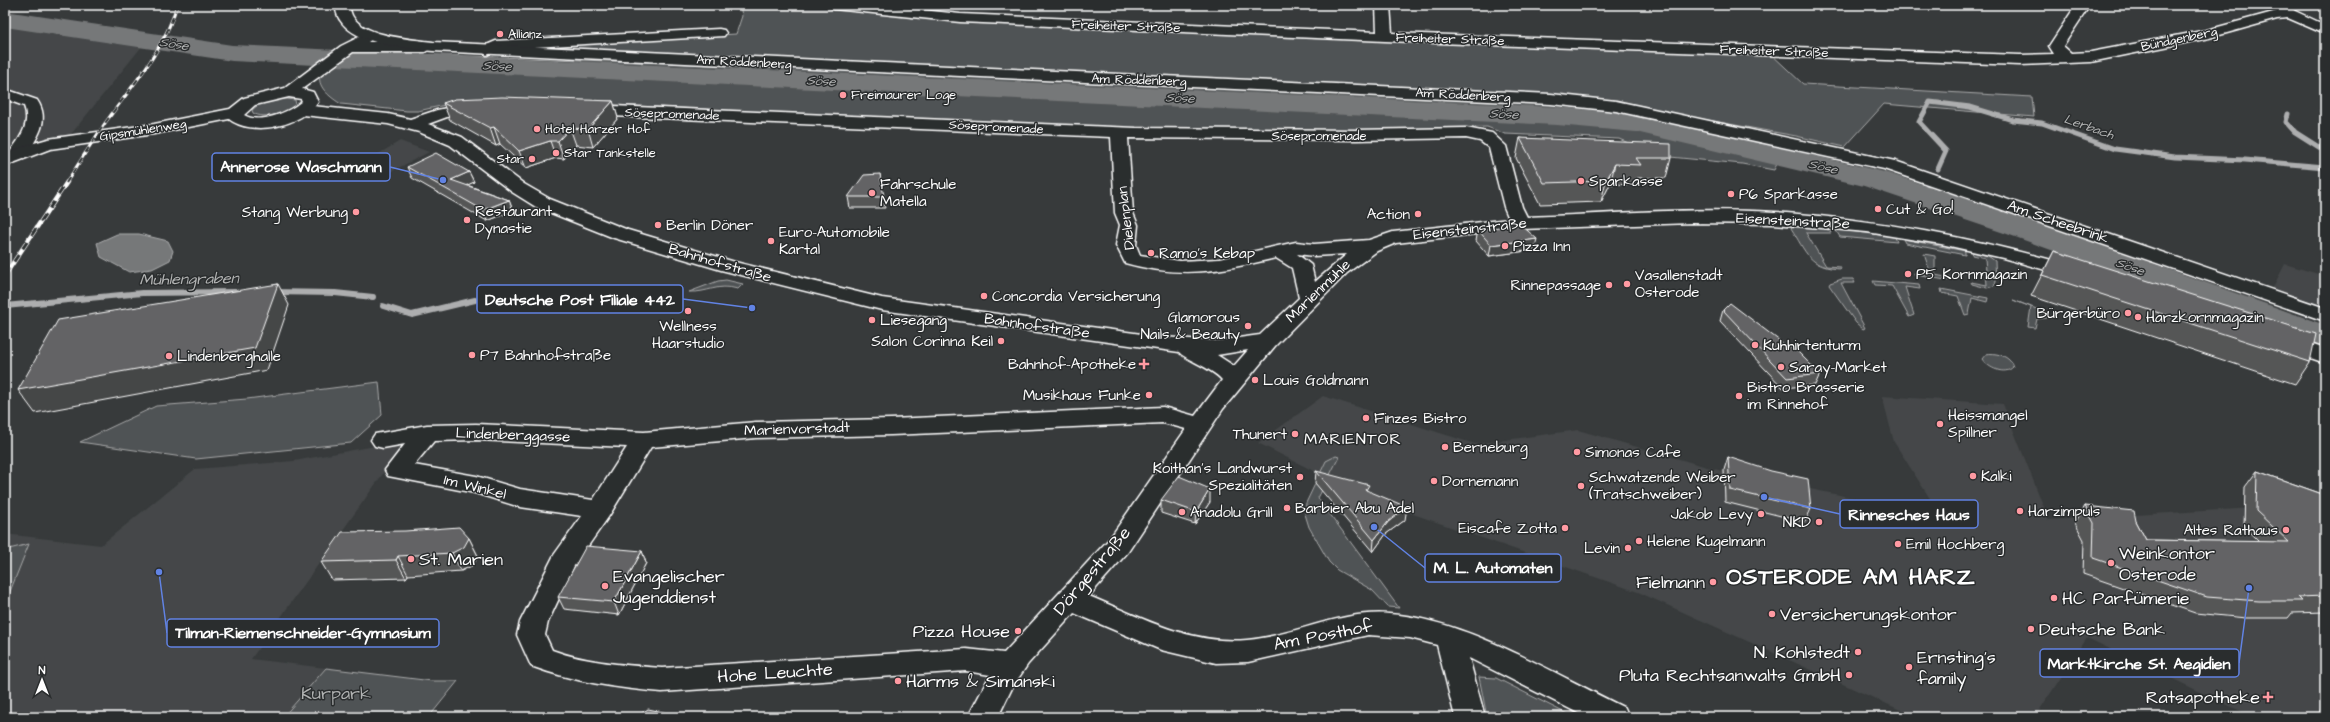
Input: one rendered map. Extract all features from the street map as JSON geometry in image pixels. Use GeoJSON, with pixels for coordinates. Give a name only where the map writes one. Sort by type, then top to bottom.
{"type":"FeatureCollection","features":[{"type":"Feature","properties":{"kind":"street"},"geometry":{"type":"LineString","coordinates":[[342,5],[345,18],[353,28],[352,41],[348,48]]}},
{"type":"Feature","properties":{"kind":"street","name":"Freiheiter Straße"},"geometry":{"type":"LineString","coordinates":[[834,5],[960,18],[1385,37],[2020,60],[2067,58]]}},
{"type":"Feature","properties":{"kind":"street"},"geometry":{"type":"LineString","coordinates":[[960,18],[968,5]]}},
{"type":"Feature","properties":{"kind":"street"},"geometry":{"type":"LineString","coordinates":[[1383,5],[1385,37]]}},
{"type":"Feature","properties":{"kind":"street"},"geometry":{"type":"LineString","coordinates":[[2067,58],[2056,49],[2056,46],[2083,5]]}},
{"type":"Feature","properties":{"kind":"street"},"geometry":{"type":"LineString","coordinates":[[2285,9],[2325,30]]}},
{"type":"Feature","properties":{"kind":"street","name":"Bündgenberg"},"geometry":{"type":"LineString","coordinates":[[2067,58],[2091,57],[2209,34],[2276,15],[2285,9]]}},
{"type":"Feature","properties":{"kind":"street","name":"Am Röddenberg"},"geometry":{"type":"LineString","coordinates":[[353,28],[371,35],[396,41],[487,50],[1551,99],[1616,106],[1788,141]]}},
{"type":"Feature","properties":{"kind":"street","name":"Am Röddenberg"},"geometry":{"type":"LineString","coordinates":[[487,50],[496,45],[719,33]]}},
{"type":"Feature","properties":{"kind":"street"},"geometry":{"type":"LineString","coordinates":[[289,92],[348,48],[371,35]]}},
{"type":"Feature","properties":{"kind":"street"},"geometry":{"type":"LineString","coordinates":[[348,48],[364,45],[443,46]]}},
{"type":"Feature","properties":{"kind":"street"},"geometry":{"type":"LineString","coordinates":[[235,113],[245,104],[254,100],[289,92],[302,93],[311,99],[303,110]]}},
{"type":"Feature","properties":{"kind":"street"},"geometry":{"type":"LineString","coordinates":[[5,94],[31,103],[35,111],[34,129],[50,144]]}},
{"type":"Feature","properties":{"kind":"street"},"geometry":{"type":"LineString","coordinates":[[412,124],[443,112],[472,107],[495,107]]}},
{"type":"Feature","properties":{"kind":"street","name":"Bahnhofstraße"},"geometry":{"type":"LineString","coordinates":[[235,113],[238,119],[243,121],[261,122],[285,117],[303,110],[360,114],[412,124],[456,141],[518,188],[543,203],[621,234],[728,266],[882,304],[1163,344]]}},
{"type":"Feature","properties":{"kind":"street","name":"Sösepromenade"},"geometry":{"type":"LineString","coordinates":[[574,110],[1119,133],[1343,137],[1466,133],[1486,137],[1498,146],[1513,207],[1520,223]]}},
{"type":"Feature","properties":{"kind":"street","name":"Gipsmühlenweg"},"geometry":{"type":"LineString","coordinates":[[12,157],[50,144],[171,126],[235,113]]}},
{"type":"Feature","properties":{"kind":"street","name":"Gipsmühlenweg"},"geometry":{"type":"LineString","coordinates":[[12,157],[34,129]]}},
{"type":"Feature","properties":{"kind":"street","name":"Dielenplan"},"geometry":{"type":"LineString","coordinates":[[1119,133],[1124,213],[1129,225],[1128,252],[1132,259],[1150,264],[1180,266],[1219,265],[1246,259]]}},
{"type":"Feature","properties":{"kind":"street","name":"Am Scheebrink"},"geometry":{"type":"LineString","coordinates":[[1788,141],[1889,165],[2325,314]]}},
{"type":"Feature","properties":{"kind":"street","name":"Eisensteinstraße"},"geometry":{"type":"LineString","coordinates":[[1246,259],[1288,250],[1314,250],[1372,246],[1393,238],[1520,223],[1692,217],[1774,218],[1828,222],[1895,230],[1986,248],[2097,279]]}},
{"type":"Feature","properties":{"kind":"street","name":"Marienmühle"},"geometry":{"type":"LineString","coordinates":[[1234,381],[1267,341],[1309,298],[1357,255],[1372,246]]}},
{"type":"Feature","properties":{"kind":"street"},"geometry":{"type":"LineString","coordinates":[[1288,250],[1301,265],[1309,298]]}},
{"type":"Feature","properties":{"kind":"street"},"geometry":{"type":"LineString","coordinates":[[2267,335],[2325,356]]}},
{"type":"Feature","properties":{"kind":"street"},"geometry":{"type":"LineString","coordinates":[[1163,344],[1217,348],[1267,341]]}},
{"type":"Feature","properties":{"kind":"street"},"geometry":{"type":"LineString","coordinates":[[1163,344],[1210,358],[1229,372],[1234,381]]}},
{"type":"Feature","properties":{"kind":"street","name":"Dörgestraße"},"geometry":{"type":"LineString","coordinates":[[983,717],[995,690],[1011,666],[1033,638],[1071,600],[1119,545],[1200,425],[1234,381]]}},
{"type":"Feature","properties":{"kind":"street","name":"Marienvorstadt"},"geometry":{"type":"LineString","coordinates":[[644,440],[756,430],[892,427],[1163,415],[1200,425]]}},
{"type":"Feature","properties":{"kind":"street","name":"Lindenberggasse"},"geometry":{"type":"LineString","coordinates":[[383,440],[427,433],[476,432],[644,440]]}},
{"type":"Feature","properties":{"kind":"street","name":"Im Winkel"},"geometry":{"type":"LineString","coordinates":[[427,433],[397,470],[476,485],[520,498],[600,510]]}},
{"type":"Feature","properties":{"kind":"street"},"geometry":{"type":"LineString","coordinates":[[600,510],[644,440]]}},
{"type":"Feature","properties":{"kind":"street","name":"Hohe Leuchte"},"geometry":{"type":"LineString","coordinates":[[600,510],[563,562],[534,622],[531,635],[541,658],[565,668],[662,680],[966,660],[1011,666]]}},
{"type":"Feature","properties":{"kind":"street","name":"Am Posthof"},"geometry":{"type":"LineString","coordinates":[[1071,600],[1171,642],[1216,652],[1248,651],[1368,624],[1385,624],[1415,628],[1449,636],[1614,717]]}},
{"type":"Feature","properties":{"kind":"street"},"geometry":{"type":"LineString","coordinates":[[1449,636],[1470,717]]}},
{"type":"Feature","properties":{"kind":"shaded area"},"geometry":{"type":"Polygon","coordinates":[[[5,22],[143,45],[68,138],[34,144],[5,153],[5,22]]]}},
{"type":"Feature","properties":{"kind":"shaded area"},"geometry":{"type":"Polygon","coordinates":[[[400,141],[429,152],[381,177],[355,168],[400,141]]]}},
{"type":"Feature","properties":{"kind":"shaded area"},"geometry":{"type":"Polygon","coordinates":[[[117,234],[139,234],[168,241],[173,251],[170,260],[152,269],[129,272],[101,257],[97,243],[117,234]]]}},
{"type":"Feature","properties":{"kind":"shaded area"},"geometry":{"type":"Polygon","coordinates":[[[2285,264],[2325,276],[2325,308],[2272,289],[2285,264]]]}},
{"type":"Feature","properties":{"kind":"shaded area"},"geometry":{"type":"Polygon","coordinates":[[[1323,396],[1475,444],[1578,430],[1714,469],[1941,516],[1894,442],[1882,396],[2003,404],[2049,520],[2325,504],[2325,717],[2253,717],[2087,638],[2035,717],[1916,717],[1638,592],[1367,498],[1258,443],[1323,396]]]}},
{"type":"Feature","properties":{"kind":"shaded area"},"geometry":{"type":"Polygon","coordinates":[[[407,440],[251,659],[326,668],[283,717],[5,717],[5,534],[101,545],[195,469],[294,461],[407,440]]]}},
{"type":"Feature","properties":{"kind":"green space"},"geometry":{"type":"Polygon","coordinates":[[[740,5],[821,5],[885,13],[1770,53],[1803,84],[2032,97],[2034,117],[1884,104],[1845,147],[1796,136],[1618,104],[525,47],[736,34],[742,16],[740,5]]]}},
{"type":"Feature","properties":{"kind":"green space"},"geometry":{"type":"Polygon","coordinates":[[[355,52],[749,66],[1552,103],[1616,110],[1786,146],[1774,170],[1742,164],[1660,156],[1619,139],[1505,134],[1487,127],[1303,131],[1086,127],[485,99],[418,111],[407,111],[341,104],[326,93],[321,85],[320,76],[355,52]]]}},
{"type":"Feature","properties":{"kind":"green space"},"geometry":{"type":"Polygon","coordinates":[[[279,98],[295,100],[296,105],[287,111],[275,115],[263,116],[253,113],[252,110],[259,104],[279,98]]]}},
{"type":"Feature","properties":{"kind":"green space"},"geometry":{"type":"Polygon","coordinates":[[[1793,226],[1829,229],[1831,233],[1806,233],[1826,266],[1840,267],[1841,269],[1822,266],[1815,262],[1805,251],[1791,228],[1793,226]]]}},
{"type":"Feature","properties":{"kind":"green space"},"geometry":{"type":"Polygon","coordinates":[[[1835,229],[1895,237],[1897,242],[1840,237],[1835,229]]]}},
{"type":"Feature","properties":{"kind":"green space"},"geometry":{"type":"Polygon","coordinates":[[[1903,239],[1965,251],[1965,255],[1905,243],[1903,239]]]}},
{"type":"Feature","properties":{"kind":"green space"},"geometry":{"type":"Polygon","coordinates":[[[1973,252],[1988,256],[1995,261],[1996,282],[1994,286],[1987,288],[1972,284],[1971,282],[1987,285],[1985,258],[1972,255],[1973,252]]]}},
{"type":"Feature","properties":{"kind":"green space"},"geometry":{"type":"Polygon","coordinates":[[[1924,254],[1935,256],[1935,275],[1951,278],[1952,281],[1915,275],[1914,273],[1931,275],[1924,254]]]}},
{"type":"Feature","properties":{"kind":"green space"},"geometry":{"type":"Polygon","coordinates":[[[1842,279],[1853,279],[1855,283],[1841,283],[1865,328],[1863,329],[1856,323],[1829,285],[1830,283],[1842,279]]]}},
{"type":"Feature","properties":{"kind":"green space"},"geometry":{"type":"Polygon","coordinates":[[[726,280],[743,284],[738,289],[724,287],[689,292],[718,281],[726,280]]]}},
{"type":"Feature","properties":{"kind":"green space"},"geometry":{"type":"Polygon","coordinates":[[[1873,281],[1919,285],[1920,289],[1905,287],[1914,315],[1909,317],[1892,286],[1875,285],[1873,281]]]}},
{"type":"Feature","properties":{"kind":"green space"},"geometry":{"type":"Polygon","coordinates":[[[1941,289],[1988,298],[1987,302],[1972,298],[1969,314],[1965,315],[1958,296],[1942,293],[1941,289]]]}},
{"type":"Feature","properties":{"kind":"green space"},"geometry":{"type":"Polygon","coordinates":[[[2013,300],[2047,313],[2047,318],[2037,319],[2035,328],[2028,327],[2031,307],[2013,300]]]}},
{"type":"Feature","properties":{"kind":"green space"},"geometry":{"type":"Polygon","coordinates":[[[1986,354],[1998,354],[2009,360],[2013,367],[2006,371],[1992,368],[1982,359],[1986,354]]]}},
{"type":"Feature","properties":{"kind":"green space"},"geometry":{"type":"Polygon","coordinates":[[[379,382],[382,415],[351,443],[196,459],[80,442],[156,406],[247,399],[379,382]]]}},
{"type":"Feature","properties":{"kind":"green space"},"geometry":{"type":"Polygon","coordinates":[[[1336,456],[1339,457],[1318,498],[1399,608],[1388,607],[1372,590],[1337,570],[1329,562],[1309,527],[1305,514],[1306,503],[1326,461],[1336,456]]]}},
{"type":"Feature","properties":{"kind":"green space"},"geometry":{"type":"Polygon","coordinates":[[[29,544],[5,604],[5,550],[29,544]]]}},
{"type":"Feature","properties":{"kind":"green space","name":"Kurpark"},"geometry":{"type":"Polygon","coordinates":[[[326,668],[432,681],[458,681],[429,717],[283,717],[326,668]]]}},
{"type":"Feature","properties":{"kind":"green space"},"geometry":{"type":"Polygon","coordinates":[[[1479,677],[1496,678],[1573,717],[1487,717],[1479,677]]]}},
{"type":"Feature","properties":{"kind":"building"},"geometry":{"type":"Polygon","coordinates":[[[502,97],[613,101],[588,129],[570,128],[558,141],[550,141],[519,151],[494,127],[490,128],[443,103],[455,99],[502,97]]]}},
{"type":"Feature","properties":{"kind":"building"},"geometry":{"type":"Polygon","coordinates":[[[1520,138],[1671,144],[1671,158],[1636,158],[1641,165],[1615,164],[1606,181],[1544,183],[1520,138]]]}},
{"type":"Feature","properties":{"kind":"building"},"geometry":{"type":"Polygon","coordinates":[[[436,153],[469,172],[451,180],[509,200],[483,210],[407,167],[436,153]]]}},
{"type":"Feature","properties":{"kind":"building"},"geometry":{"type":"Polygon","coordinates":[[[880,174],[884,197],[848,197],[864,175],[880,174]]]}},
{"type":"Feature","properties":{"kind":"building"},"geometry":{"type":"Polygon","coordinates":[[[1520,224],[1537,239],[1491,245],[1478,230],[1520,224]]]}},
{"type":"Feature","properties":{"kind":"building"},"geometry":{"type":"Polygon","coordinates":[[[2054,251],[2316,334],[2310,362],[2042,275],[2054,251]]]}},
{"type":"Feature","properties":{"kind":"building"},"geometry":{"type":"Polygon","coordinates":[[[278,284],[255,348],[18,390],[58,320],[278,284]]]}},
{"type":"Feature","properties":{"kind":"building"},"geometry":{"type":"Polygon","coordinates":[[[1730,303],[1789,348],[1793,347],[1820,374],[1787,378],[1723,310],[1730,303]]]}},
{"type":"Feature","properties":{"kind":"building"},"geometry":{"type":"Polygon","coordinates":[[[1728,457],[1771,471],[1808,479],[1811,509],[1730,490],[1728,457]]]}},
{"type":"Feature","properties":{"kind":"building"},"geometry":{"type":"Polygon","coordinates":[[[1316,471],[1369,485],[1366,490],[1407,507],[1388,522],[1374,540],[1316,471]]]}},
{"type":"Feature","properties":{"kind":"building"},"geometry":{"type":"Polygon","coordinates":[[[2257,471],[2325,495],[2325,596],[2298,597],[2302,601],[2259,601],[2207,597],[2093,558],[2094,523],[2085,506],[2134,511],[2136,521],[2146,540],[2289,542],[2256,511],[2257,471]]]}},
{"type":"Feature","properties":{"kind":"building"},"geometry":{"type":"Polygon","coordinates":[[[1179,476],[1210,489],[1196,512],[1161,500],[1179,476]]]}},
{"type":"Feature","properties":{"kind":"building"},"geometry":{"type":"Polygon","coordinates":[[[459,527],[469,538],[464,547],[452,553],[398,556],[396,560],[321,562],[342,532],[405,531],[459,527]]]}},
{"type":"Feature","properties":{"kind":"building","name":"Evangelischer Jugenddienst"},"geometry":{"type":"Polygon","coordinates":[[[586,546],[642,551],[614,602],[558,597],[586,546]]]}},
{"type":"Feature","properties":{"kind":"building"},"geometry":{"type":"Polygon","coordinates":[[[648,709],[688,717],[636,717],[648,709]]]}},
{"type":"Feature","properties":{"kind":"waterway","name":"Söse"},"geometry":{"type":"LineString","coordinates":[[5,19],[36,25],[232,53],[1557,116],[1636,123],[1874,179],[2019,227],[2325,338]]}},
{"type":"Feature","properties":{"kind":"waterway","name":"Lerbach"},"geometry":{"type":"LineString","coordinates":[[1938,169],[1946,151],[1919,122],[1930,102],[1970,107],[2013,120],[2042,123],[2115,149],[2175,157],[2245,160],[2325,167]]}},
{"type":"Feature","properties":{"kind":"waterway","name":"Lerbach"},"geometry":{"type":"LineString","coordinates":[[2288,114],[2286,122],[2295,132],[2325,151]]}},
{"type":"Feature","properties":{"kind":"waterway","name":"Lerbach"},"geometry":{"type":"LineString","coordinates":[[1911,192],[1927,188]]}},
{"type":"Feature","properties":{"kind":"waterway","name":"Mühlengraben"},"geometry":{"type":"LineString","coordinates":[[5,306],[142,293],[236,292]]}},
{"type":"Feature","properties":{"kind":"waterway","name":"Mühlengraben"},"geometry":{"type":"LineString","coordinates":[[272,292],[335,293],[373,297]]}},
{"type":"Feature","properties":{"kind":"waterway","name":"Mühlengraben"},"geometry":{"type":"LineString","coordinates":[[528,292],[633,294]]}},
{"type":"Feature","properties":{"kind":"waterway","name":"Mühlengraben"},"geometry":{"type":"LineString","coordinates":[[383,306],[412,315],[475,300]]}},
{"type":"Feature","properties":{"kind":"railway"},"geometry":{"type":"LineString","coordinates":[[66,183],[102,127],[157,51],[165,37],[177,5]]}},
{"type":"Feature","properties":{"kind":"railway"},"geometry":{"type":"LineString","coordinates":[[5,275],[67,182]]}},
{"type":"Feature","properties":{"kind":"place","name":"Allianz"},"geometry":{"type":"Point","coordinates":[500,34]}},
{"type":"Feature","properties":{"kind":"place","name":"Freimaurer Loge"},"geometry":{"type":"Point","coordinates":[843,95]}},
{"type":"Feature","properties":{"kind":"place","name":"Hotel Harzer Hof"},"geometry":{"type":"Point","coordinates":[537,129]}},
{"type":"Feature","properties":{"kind":"place","name":"Star Tankstelle"},"geometry":{"type":"Point","coordinates":[556,153]}},
{"type":"Feature","properties":{"kind":"place","name":"Star"},"geometry":{"type":"Point","coordinates":[532,159]}},
{"type":"Feature","properties":{"kind":"place","name":"Annerose Waschmann"},"geometry":{"type":"Point","coordinates":[443,180]}},
{"type":"Feature","properties":{"kind":"place","name":"Sparkasse"},"geometry":{"type":"Point","coordinates":[1581,181]}},
{"type":"Feature","properties":{"kind":"place","name":"Fahrschule Matella"},"geometry":{"type":"Point","coordinates":[872,193]}},
{"type":"Feature","properties":{"kind":"place","name":"P6 Sparkasse"},"geometry":{"type":"Point","coordinates":[1731,194]}},
{"type":"Feature","properties":{"kind":"place","name":"Cut & Go!"},"geometry":{"type":"Point","coordinates":[1878,209]}},
{"type":"Feature","properties":{"kind":"place","name":"Stang Werbung"},"geometry":{"type":"Point","coordinates":[356,212]}},
{"type":"Feature","properties":{"kind":"place","name":"Action"},"geometry":{"type":"Point","coordinates":[1418,214]}},
{"type":"Feature","properties":{"kind":"place","name":"Restaurant Dynastie"},"geometry":{"type":"Point","coordinates":[467,220]}},
{"type":"Feature","properties":{"kind":"place","name":"Berlin Döner"},"geometry":{"type":"Point","coordinates":[658,225]}},
{"type":"Feature","properties":{"kind":"place","name":"Euro-Automobile Kartal"},"geometry":{"type":"Point","coordinates":[771,241]}},
{"type":"Feature","properties":{"kind":"place","name":"Pizza Inn"},"geometry":{"type":"Point","coordinates":[1505,246]}},
{"type":"Feature","properties":{"kind":"place","name":"Ramo's Kebap"},"geometry":{"type":"Point","coordinates":[1151,253]}},
{"type":"Feature","properties":{"kind":"place","name":"P5 Kornmagazin"},"geometry":{"type":"Point","coordinates":[1908,274]}},
{"type":"Feature","properties":{"kind":"place","name":"Vasallenstadt Osterode"},"geometry":{"type":"Point","coordinates":[1627,284]}},
{"type":"Feature","properties":{"kind":"place","name":"Rinnepassage"},"geometry":{"type":"Point","coordinates":[1609,285]}},
{"type":"Feature","properties":{"kind":"place","name":"Concordia Versicherung"},"geometry":{"type":"Point","coordinates":[984,296]}},
{"type":"Feature","properties":{"kind":"place","name":"Deutsche Post Filiale 442"},"geometry":{"type":"Point","coordinates":[752,308]}},
{"type":"Feature","properties":{"kind":"place","name":"Wellness Haarstudio"},"geometry":{"type":"Point","coordinates":[688,311]}},
{"type":"Feature","properties":{"kind":"place","name":"Bürgerbüro"},"geometry":{"type":"Point","coordinates":[2128,313]}},
{"type":"Feature","properties":{"kind":"place","name":"Harzkornmagazin"},"geometry":{"type":"Point","coordinates":[2138,317]}},
{"type":"Feature","properties":{"kind":"place","name":"Liesegang"},"geometry":{"type":"Point","coordinates":[872,320]}},
{"type":"Feature","properties":{"kind":"place","name":"Glamorous Nails & Beauty"},"geometry":{"type":"Point","coordinates":[1248,326]}},
{"type":"Feature","properties":{"kind":"place","name":"Salon Corinna Keil"},"geometry":{"type":"Point","coordinates":[1001,341]}},
{"type":"Feature","properties":{"kind":"place","name":"Kuhhirtenturm"},"geometry":{"type":"Point","coordinates":[1755,345]}},
{"type":"Feature","properties":{"kind":"place","name":"P7 Bahnhofstraße"},"geometry":{"type":"Point","coordinates":[472,355]}},
{"type":"Feature","properties":{"kind":"place","name":"Lindenberghalle"},"geometry":{"type":"Point","coordinates":[169,356]}},
{"type":"Feature","properties":{"kind":"place","name":"Bahnhof-Apotheke"},"geometry":{"type":"Point","coordinates":[1144,364]}},
{"type":"Feature","properties":{"kind":"place","name":"Saray-Market"},"geometry":{"type":"Point","coordinates":[1781,367]}},
{"type":"Feature","properties":{"kind":"place","name":"Louis Goldmann"},"geometry":{"type":"Point","coordinates":[1255,380]}},
{"type":"Feature","properties":{"kind":"place","name":"Musikhaus Funke"},"geometry":{"type":"Point","coordinates":[1149,395]}},
{"type":"Feature","properties":{"kind":"place","name":"Bistro Brasserie im Rinnehof"},"geometry":{"type":"Point","coordinates":[1739,396]}},
{"type":"Feature","properties":{"kind":"place","name":"Finzes Bistro"},"geometry":{"type":"Point","coordinates":[1366,418]}},
{"type":"Feature","properties":{"kind":"place","name":"Heissmangel Spillner"},"geometry":{"type":"Point","coordinates":[1940,424]}},
{"type":"Feature","properties":{"kind":"place","name":"Thunert"},"geometry":{"type":"Point","coordinates":[1295,434]}},
{"type":"Feature","properties":{"kind":"place","name":"Berneburg"},"geometry":{"type":"Point","coordinates":[1445,447]}},
{"type":"Feature","properties":{"kind":"place","name":"Simonas Cafe"},"geometry":{"type":"Point","coordinates":[1577,452]}},
{"type":"Feature","properties":{"kind":"place","name":"Kalki"},"geometry":{"type":"Point","coordinates":[1973,476]}},
{"type":"Feature","properties":{"kind":"place","name":"Koithan's Landwurst Spezialitäten"},"geometry":{"type":"Point","coordinates":[1300,477]}},
{"type":"Feature","properties":{"kind":"place","name":"Dornemann"},"geometry":{"type":"Point","coordinates":[1434,481]}},
{"type":"Feature","properties":{"kind":"place","name":"Schwatzende Weiber (Tratschweiber)"},"geometry":{"type":"Point","coordinates":[1581,486]}},
{"type":"Feature","properties":{"kind":"place","name":"Rinnesches Haus"},"geometry":{"type":"Point","coordinates":[1764,497]}},
{"type":"Feature","properties":{"kind":"place","name":"Barbier Abu Adel"},"geometry":{"type":"Point","coordinates":[1287,508]}},
{"type":"Feature","properties":{"kind":"place","name":"Harzimpuls"},"geometry":{"type":"Point","coordinates":[2020,511]}},
{"type":"Feature","properties":{"kind":"place","name":"Anadolu Grill"},"geometry":{"type":"Point","coordinates":[1182,512]}},
{"type":"Feature","properties":{"kind":"place","name":"Jakob Levy"},"geometry":{"type":"Point","coordinates":[1761,514]}},
{"type":"Feature","properties":{"kind":"place","name":"NKD"},"geometry":{"type":"Point","coordinates":[1819,522]}},
{"type":"Feature","properties":{"kind":"place","name":"M. L. Automaten"},"geometry":{"type":"Point","coordinates":[1374,527]}},
{"type":"Feature","properties":{"kind":"place","name":"Eiscafe Zotta"},"geometry":{"type":"Point","coordinates":[1565,528]}},
{"type":"Feature","properties":{"kind":"place","name":"Altes Rathaus"},"geometry":{"type":"Point","coordinates":[2286,530]}},
{"type":"Feature","properties":{"kind":"place","name":"Helene Kugelmann"},"geometry":{"type":"Point","coordinates":[1639,541]}},
{"type":"Feature","properties":{"kind":"place","name":"Emil Hochberg"},"geometry":{"type":"Point","coordinates":[1898,544]}},
{"type":"Feature","properties":{"kind":"place","name":"Levin"},"geometry":{"type":"Point","coordinates":[1628,548]}},
{"type":"Feature","properties":{"kind":"place","name":"St. Marien"},"geometry":{"type":"Point","coordinates":[411,559]}},
{"type":"Feature","properties":{"kind":"place","name":"Weinkontor Osterode"},"geometry":{"type":"Point","coordinates":[2111,563]}},
{"type":"Feature","properties":{"kind":"place","name":"Tilman-Riemenschneider-Gymnasium"},"geometry":{"type":"Point","coordinates":[159,572]}},
{"type":"Feature","properties":{"kind":"place","name":"Fielmann"},"geometry":{"type":"Point","coordinates":[1713,582]}},
{"type":"Feature","properties":{"kind":"place","name":"Evangelischer Jugenddienst"},"geometry":{"type":"Point","coordinates":[605,586]}},
{"type":"Feature","properties":{"kind":"place","name":"Marktkirche St. Aegidien"},"geometry":{"type":"Point","coordinates":[2249,588]}},
{"type":"Feature","properties":{"kind":"place","name":"HC Parfümerie"},"geometry":{"type":"Point","coordinates":[2054,598]}},
{"type":"Feature","properties":{"kind":"place","name":"Versicherungskontor"},"geometry":{"type":"Point","coordinates":[1772,614]}},
{"type":"Feature","properties":{"kind":"place","name":"Deutsche Bank"},"geometry":{"type":"Point","coordinates":[2031,629]}},
{"type":"Feature","properties":{"kind":"place","name":"Pizza House"},"geometry":{"type":"Point","coordinates":[1018,631]}},
{"type":"Feature","properties":{"kind":"place","name":"N. Kohlstedt"},"geometry":{"type":"Point","coordinates":[1858,652]}},
{"type":"Feature","properties":{"kind":"place","name":"Ernsting's family"},"geometry":{"type":"Point","coordinates":[1909,667]}},
{"type":"Feature","properties":{"kind":"place","name":"Pluta Rechtsanwalts GmbH"},"geometry":{"type":"Point","coordinates":[1849,675]}},
{"type":"Feature","properties":{"kind":"place","name":"Harms & Simanski"},"geometry":{"type":"Point","coordinates":[898,681]}},
{"type":"Feature","properties":{"kind":"place","name":"Ratsapotheke"},"geometry":{"type":"Point","coordinates":[2268,697]}},
{"type":"Feature","properties":{"kind":"district","name":"MARIENTOR"},"geometry":{"type":"Point","coordinates":[1353,439]}},
{"type":"Feature","properties":{"kind":"district","name":"OSTERODE AM HARZ"},"geometry":{"type":"Point","coordinates":[1851,577]}}]}
